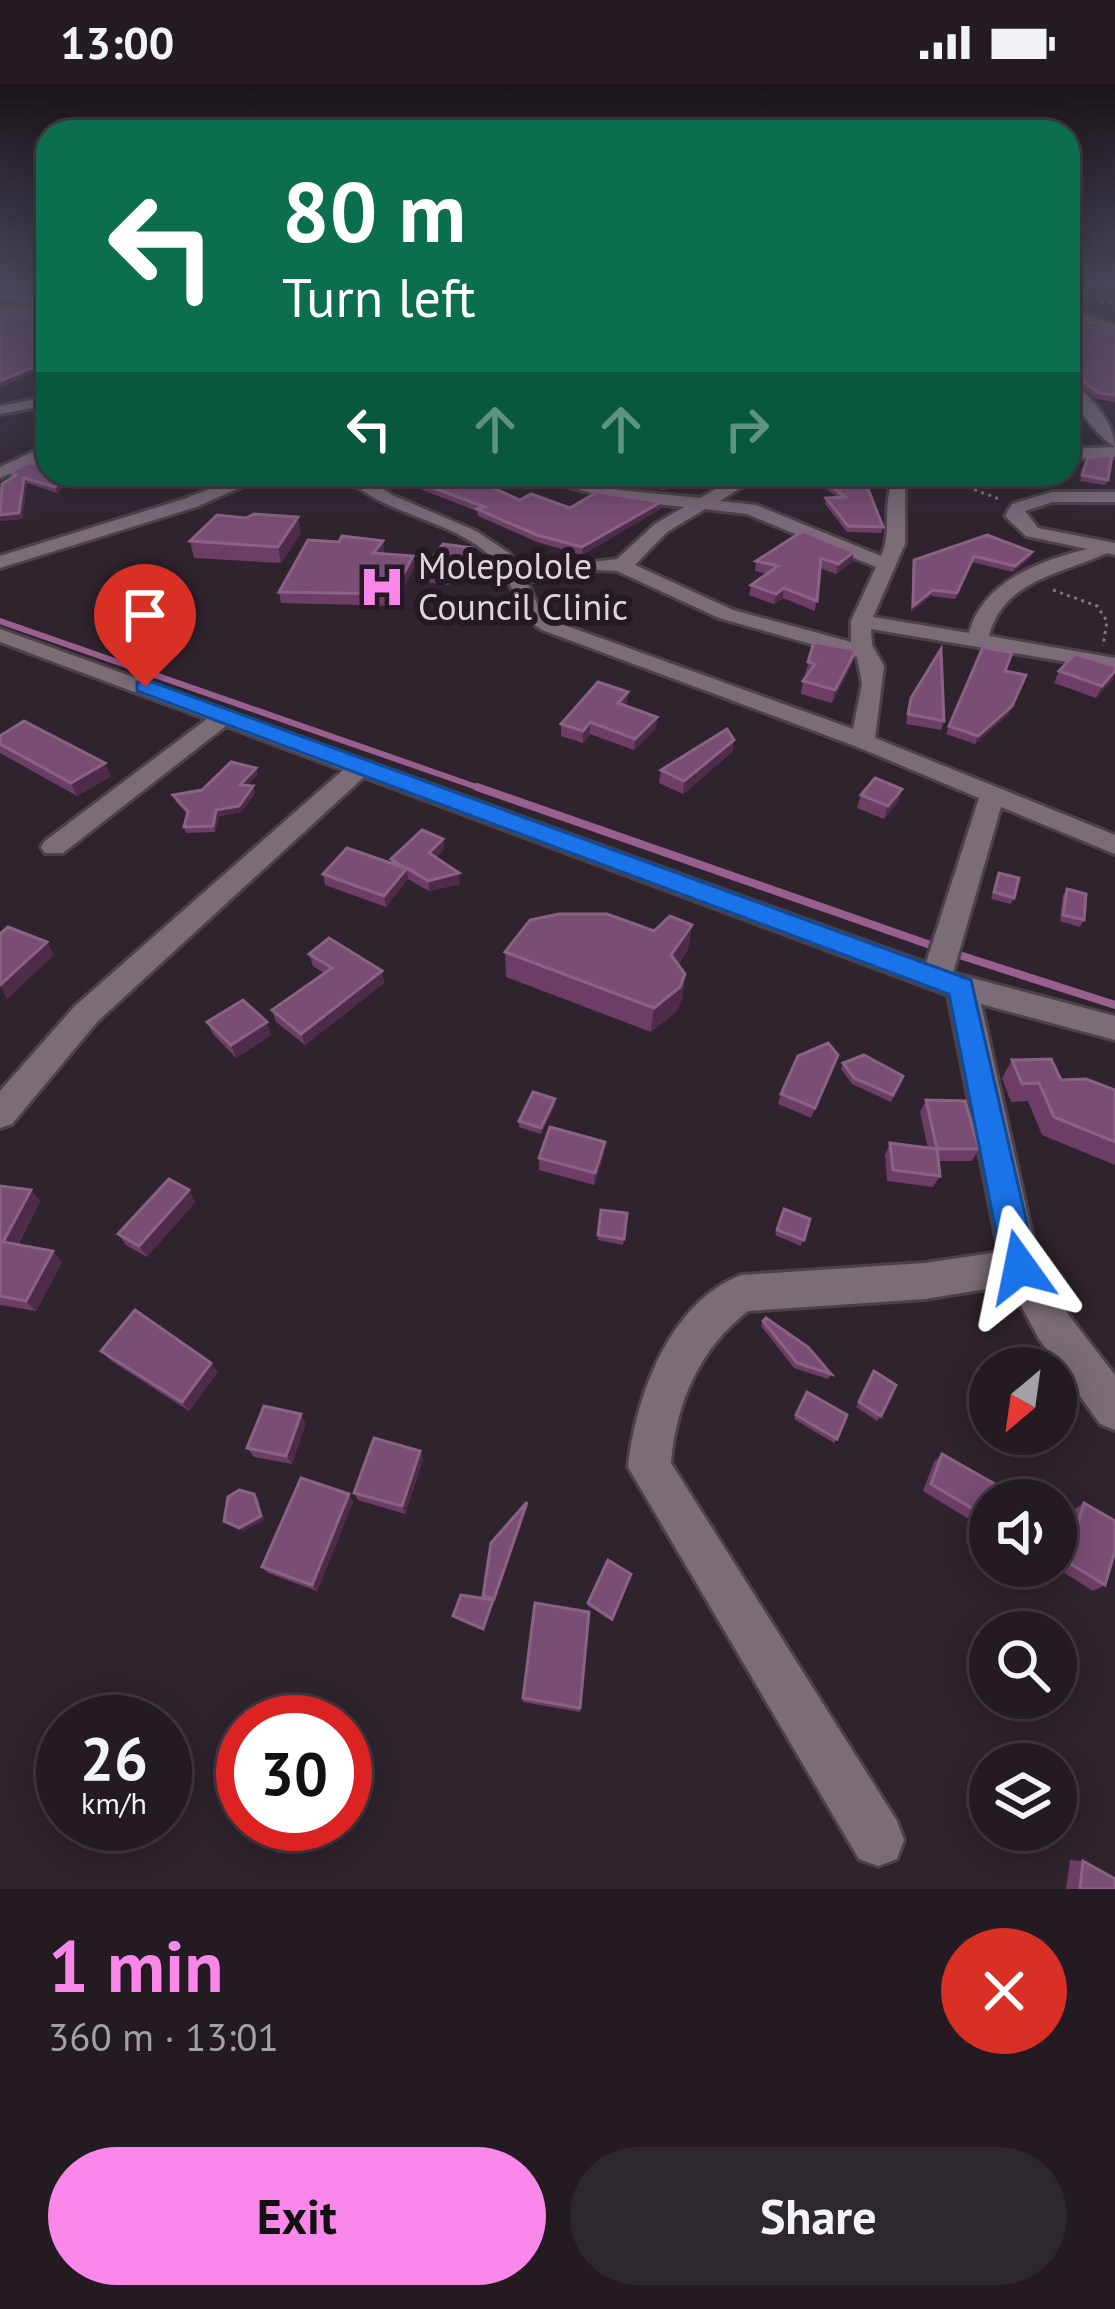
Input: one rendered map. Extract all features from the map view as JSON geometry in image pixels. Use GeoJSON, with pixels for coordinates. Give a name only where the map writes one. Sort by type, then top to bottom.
{"type":"FeatureCollection","features":[{"type":"Feature","properties":{"kind":"street"},"geometry":{"type":"LineString","coordinates":[[1080,401],[1089,426],[1115,442]]}},
{"type":"Feature","properties":{"kind":"street"},"geometry":{"type":"LineString","coordinates":[[0,410],[36,403]]}},
{"type":"Feature","properties":{"kind":"street"},"geometry":{"type":"LineString","coordinates":[[1089,426],[1115,432]]}},
{"type":"Feature","properties":{"kind":"street"},"geometry":{"type":"LineString","coordinates":[[1080,453],[1115,452]]}},
{"type":"Feature","properties":{"kind":"street"},"geometry":{"type":"LineString","coordinates":[[0,473],[36,456]]}},
{"type":"Feature","properties":{"kind":"street"},"geometry":{"type":"LineString","coordinates":[[0,562],[233,486]]}},
{"type":"Feature","properties":{"kind":"street"},"geometry":{"type":"LineString","coordinates":[[365,486],[493,550],[514,578],[527,610],[549,626],[863,741],[1115,845]]}},
{"type":"Feature","properties":{"kind":"street"},"geometry":{"type":"LineString","coordinates":[[580,486],[768,514],[887,565]]}},
{"type":"Feature","properties":{"kind":"street"},"geometry":{"type":"LineString","coordinates":[[620,565],[634,558],[661,528],[733,486]]}},
{"type":"Feature","properties":{"kind":"street"},"geometry":{"type":"LineString","coordinates":[[863,741],[873,684],[860,621],[899,531],[897,486]]}},
{"type":"Feature","properties":{"kind":"street"},"geometry":{"type":"LineString","coordinates":[[1110,549],[1032,532],[1017,525],[1018,508],[1052,497],[1115,497]]}},
{"type":"Feature","properties":{"kind":"street"},"geometry":{"type":"LineString","coordinates":[[978,640],[983,613],[1024,580],[1059,562],[1110,549]]}},
{"type":"Feature","properties":{"kind":"street"},"geometry":{"type":"LineString","coordinates":[[514,578],[571,572],[595,564],[620,565],[726,614],[866,653]]}},
{"type":"Feature","properties":{"kind":"street"},"geometry":{"type":"LineString","coordinates":[[860,621],[1108,662]]}},
{"type":"Feature","properties":{"kind":"street"},"geometry":{"type":"LineString","coordinates":[[0,635],[950,982],[1115,1028]]}},
{"type":"Feature","properties":{"kind":"street"},"geometry":{"type":"LineString","coordinates":[[53,847],[224,716]]}},
{"type":"Feature","properties":{"kind":"street"},"geometry":{"type":"LineString","coordinates":[[0,1114],[86,1014],[361,767]]}},
{"type":"Feature","properties":{"kind":"street"},"geometry":{"type":"LineString","coordinates":[[993,792],[950,982],[1020,1267],[1053,1326],[1115,1409]]}},
{"type":"Feature","properties":{"kind":"street"},"geometry":{"type":"LineString","coordinates":[[878,1840],[649,1467],[651,1427],[664,1391],[718,1308],[741,1293],[925,1280],[1020,1267]]}},
{"type":"Feature","properties":{"kind":"path"},"geometry":{"type":"LineString","coordinates":[[962,486],[1018,508]]}},
{"type":"Feature","properties":{"kind":"path"},"geometry":{"type":"LineString","coordinates":[[1024,580],[1091,602],[1107,621],[1108,662]]}},
{"type":"Feature","properties":{"kind":"path"},"geometry":{"type":"LineString","coordinates":[[1107,621],[1115,622]]}},
{"type":"Feature","properties":{"kind":"building"},"geometry":{"type":"Polygon","coordinates":[[[0,365],[36,365],[36,366],[0,381],[0,365]]]}},
{"type":"Feature","properties":{"kind":"building"},"geometry":{"type":"Polygon","coordinates":[[[1080,365],[1115,365],[1115,395],[1099,393],[1080,379],[1080,365]]]}},
{"type":"Feature","properties":{"kind":"building"},"geometry":{"type":"Polygon","coordinates":[[[1112,456],[1108,480],[1082,475],[1088,457],[1112,456]]]}},
{"type":"Feature","properties":{"kind":"building"},"geometry":{"type":"Polygon","coordinates":[[[36,463],[36,481],[24,478],[19,513],[0,515],[2,484],[16,475],[10,472],[36,463]]]}},
{"type":"Feature","properties":{"kind":"building"},"geometry":{"type":"Polygon","coordinates":[[[428,486],[489,486],[520,500],[531,494],[570,508],[597,492],[661,502],[582,547],[537,535],[477,509],[485,507],[428,486]]]}},
{"type":"Feature","properties":{"kind":"building"},"geometry":{"type":"Polygon","coordinates":[[[831,486],[867,486],[883,527],[848,526],[826,498],[845,497],[831,486]]]}},
{"type":"Feature","properties":{"kind":"building"},"geometry":{"type":"Polygon","coordinates":[[[254,514],[298,517],[278,547],[190,541],[217,515],[246,518],[254,514]]]}},
{"type":"Feature","properties":{"kind":"building"},"geometry":{"type":"Polygon","coordinates":[[[803,531],[854,552],[838,564],[821,558],[817,601],[784,588],[776,594],[751,585],[778,566],[756,561],[803,531]]]}},
{"type":"Feature","properties":{"kind":"building"},"geometry":{"type":"Polygon","coordinates":[[[987,535],[1032,552],[1015,566],[974,556],[957,593],[933,590],[913,606],[914,560],[987,535]]]}},
{"type":"Feature","properties":{"kind":"building"},"geometry":{"type":"Polygon","coordinates":[[[342,536],[383,541],[373,553],[413,556],[393,594],[279,592],[308,540],[339,542],[342,536]]]}},
{"type":"Feature","properties":{"kind":"building"},"geometry":{"type":"Polygon","coordinates":[[[443,544],[472,548],[448,579],[418,575],[443,544]]]}},
{"type":"Feature","properties":{"kind":"building"},"geometry":{"type":"Polygon","coordinates":[[[814,642],[856,650],[835,690],[803,681],[815,664],[808,662],[814,642]]]}},
{"type":"Feature","properties":{"kind":"building"},"geometry":{"type":"Polygon","coordinates":[[[983,647],[1012,653],[1005,671],[1026,675],[1012,706],[978,736],[949,726],[983,647]]]}},
{"type":"Feature","properties":{"kind":"building"},"geometry":{"type":"Polygon","coordinates":[[[941,649],[944,721],[908,714],[911,698],[941,649]]]}},
{"type":"Feature","properties":{"kind":"building"},"geometry":{"type":"Polygon","coordinates":[[[1075,654],[1115,666],[1115,671],[1102,686],[1059,671],[1075,654]]]}},
{"type":"Feature","properties":{"kind":"building"},"geometry":{"type":"Polygon","coordinates":[[[598,682],[628,692],[618,703],[657,717],[635,739],[590,722],[583,731],[561,724],[598,682]]]}},
{"type":"Feature","properties":{"kind":"building"},"geometry":{"type":"Polygon","coordinates":[[[24,721],[105,763],[71,783],[0,744],[0,736],[24,721]]]}},
{"type":"Feature","properties":{"kind":"building"},"geometry":{"type":"Polygon","coordinates":[[[727,729],[734,740],[684,781],[661,770],[727,729]]]}},
{"type":"Feature","properties":{"kind":"building"},"geometry":{"type":"Polygon","coordinates":[[[231,762],[256,768],[240,785],[253,786],[239,806],[216,810],[213,826],[184,827],[188,811],[173,795],[202,790],[231,762]]]}},
{"type":"Feature","properties":{"kind":"building"},"geometry":{"type":"Polygon","coordinates":[[[875,778],[902,789],[888,806],[861,795],[875,778]]]}},
{"type":"Feature","properties":{"kind":"building"},"geometry":{"type":"Polygon","coordinates":[[[422,830],[443,839],[429,853],[459,873],[428,881],[407,868],[384,896],[323,874],[347,848],[405,868],[391,859],[422,830]]]}},
{"type":"Feature","properties":{"kind":"building"},"geometry":{"type":"Polygon","coordinates":[[[999,873],[1019,878],[1014,898],[994,892],[999,873]]]}},
{"type":"Feature","properties":{"kind":"building"},"geometry":{"type":"Polygon","coordinates":[[[1067,889],[1086,894],[1084,920],[1063,915],[1067,889]]]}},
{"type":"Feature","properties":{"kind":"building"},"geometry":{"type":"Polygon","coordinates":[[[559,914],[607,914],[654,931],[670,916],[692,925],[671,955],[685,974],[680,987],[654,1008],[505,952],[530,920],[559,914]]]}},
{"type":"Feature","properties":{"kind":"building"},"geometry":{"type":"Polygon","coordinates":[[[8,927],[47,942],[0,985],[0,934],[8,927]]]}},
{"type":"Feature","properties":{"kind":"building"},"geometry":{"type":"Polygon","coordinates":[[[329,938],[382,971],[301,1034],[272,1010],[332,968],[309,954],[329,938]]]}},
{"type":"Feature","properties":{"kind":"building"},"geometry":{"type":"Polygon","coordinates":[[[243,1000],[267,1022],[231,1045],[207,1022],[243,1000]]]}},
{"type":"Feature","properties":{"kind":"building"},"geometry":{"type":"Polygon","coordinates":[[[828,1043],[838,1055],[815,1108],[781,1094],[798,1056],[828,1043]]]}},
{"type":"Feature","properties":{"kind":"building"},"geometry":{"type":"Polygon","coordinates":[[[864,1055],[903,1076],[893,1095],[854,1078],[843,1063],[864,1055]]]}},
{"type":"Feature","properties":{"kind":"building"},"geometry":{"type":"Polygon","coordinates":[[[1051,1059],[1061,1080],[1086,1079],[1115,1090],[1115,1142],[1054,1117],[1039,1083],[1022,1084],[1012,1060],[1051,1059]]]}},
{"type":"Feature","properties":{"kind":"building"},"geometry":{"type":"Polygon","coordinates":[[[533,1092],[555,1099],[541,1128],[519,1121],[533,1092]]]}},
{"type":"Feature","properties":{"kind":"building"},"geometry":{"type":"Polygon","coordinates":[[[926,1100],[965,1101],[979,1149],[937,1149],[926,1100]]]}},
{"type":"Feature","properties":{"kind":"building"},"geometry":{"type":"Polygon","coordinates":[[[550,1127],[605,1142],[595,1173],[539,1158],[550,1127]]]}},
{"type":"Feature","properties":{"kind":"building"},"geometry":{"type":"Polygon","coordinates":[[[890,1143],[937,1149],[940,1176],[893,1170],[890,1143]]]}},
{"type":"Feature","properties":{"kind":"building"},"geometry":{"type":"Polygon","coordinates":[[[169,1179],[189,1190],[139,1246],[118,1234],[169,1179]]]}},
{"type":"Feature","properties":{"kind":"building"},"geometry":{"type":"Polygon","coordinates":[[[0,1186],[31,1190],[3,1242],[53,1251],[26,1301],[0,1296],[0,1186]]]}},
{"type":"Feature","properties":{"kind":"building"},"geometry":{"type":"Polygon","coordinates":[[[784,1209],[810,1219],[804,1240],[777,1230],[784,1209]]]}},
{"type":"Feature","properties":{"kind":"building"},"geometry":{"type":"Polygon","coordinates":[[[601,1210],[627,1213],[624,1239],[598,1235],[601,1210]]]}},
{"type":"Feature","properties":{"kind":"building"},"geometry":{"type":"Polygon","coordinates":[[[135,1310],[211,1363],[182,1402],[101,1351],[135,1310]]]}},
{"type":"Feature","properties":{"kind":"building"},"geometry":{"type":"Polygon","coordinates":[[[766,1318],[808,1347],[831,1374],[797,1363],[763,1321],[766,1318]]]}},
{"type":"Feature","properties":{"kind":"building"},"geometry":{"type":"Polygon","coordinates":[[[874,1371],[896,1385],[881,1416],[859,1402],[874,1371]]]}},
{"type":"Feature","properties":{"kind":"building"},"geometry":{"type":"Polygon","coordinates":[[[807,1392],[847,1415],[837,1439],[796,1415],[807,1392]]]}},
{"type":"Feature","properties":{"kind":"building"},"geometry":{"type":"Polygon","coordinates":[[[264,1406],[301,1414],[286,1456],[247,1448],[264,1406]]]}},
{"type":"Feature","properties":{"kind":"building"},"geometry":{"type":"Polygon","coordinates":[[[374,1438],[420,1451],[402,1506],[354,1493],[374,1438]]]}},
{"type":"Feature","properties":{"kind":"building"},"geometry":{"type":"Polygon","coordinates":[[[942,1454],[986,1479],[969,1479],[969,1507],[931,1484],[942,1454]]]}},
{"type":"Feature","properties":{"kind":"building"},"geometry":{"type":"Polygon","coordinates":[[[301,1478],[349,1494],[312,1585],[262,1567],[301,1478]]]}},
{"type":"Feature","properties":{"kind":"building"},"geometry":{"type":"Polygon","coordinates":[[[239,1490],[254,1494],[261,1516],[239,1528],[224,1521],[228,1497],[239,1490]]]}},
{"type":"Feature","properties":{"kind":"building"},"geometry":{"type":"Polygon","coordinates":[[[527,1502],[494,1599],[483,1596],[491,1543],[527,1502]]]}},
{"type":"Feature","properties":{"kind":"building"},"geometry":{"type":"Polygon","coordinates":[[[1084,1503],[1115,1521],[1115,1551],[1105,1585],[1077,1568],[1077,1526],[1084,1503]]]}},
{"type":"Feature","properties":{"kind":"building"},"geometry":{"type":"Polygon","coordinates":[[[608,1560],[631,1574],[612,1619],[588,1603],[608,1560]]]}},
{"type":"Feature","properties":{"kind":"building"},"geometry":{"type":"Polygon","coordinates":[[[461,1595],[493,1600],[483,1629],[453,1616],[461,1595]]]}},
{"type":"Feature","properties":{"kind":"building"},"geometry":{"type":"Polygon","coordinates":[[[535,1603],[589,1612],[580,1708],[523,1698],[535,1603]]]}},
{"type":"Feature","properties":{"kind":"building"},"geometry":{"type":"Polygon","coordinates":[[[1083,1861],[1115,1879],[1115,1889],[1080,1889],[1083,1861]]]}},
{"type":"Feature","properties":{"kind":"waterway"},"geometry":{"type":"LineString","coordinates":[[0,621],[485,790]]}},
{"type":"Feature","properties":{"kind":"waterway"},"geometry":{"type":"LineString","coordinates":[[477,787],[939,948]]}},
{"type":"Feature","properties":{"kind":"waterway"},"geometry":{"type":"LineString","coordinates":[[953,953],[1115,1005]]}},
{"type":"Feature","properties":{"kind":"place","name":"Molepolole Council Clinic"},"geometry":{"type":"Point","coordinates":[382,587]}},
{"type":"Feature","properties":{"kind":"route"},"geometry":{"type":"LineString","coordinates":[[145,687],[962,988],[1020,1267]]}}]}
